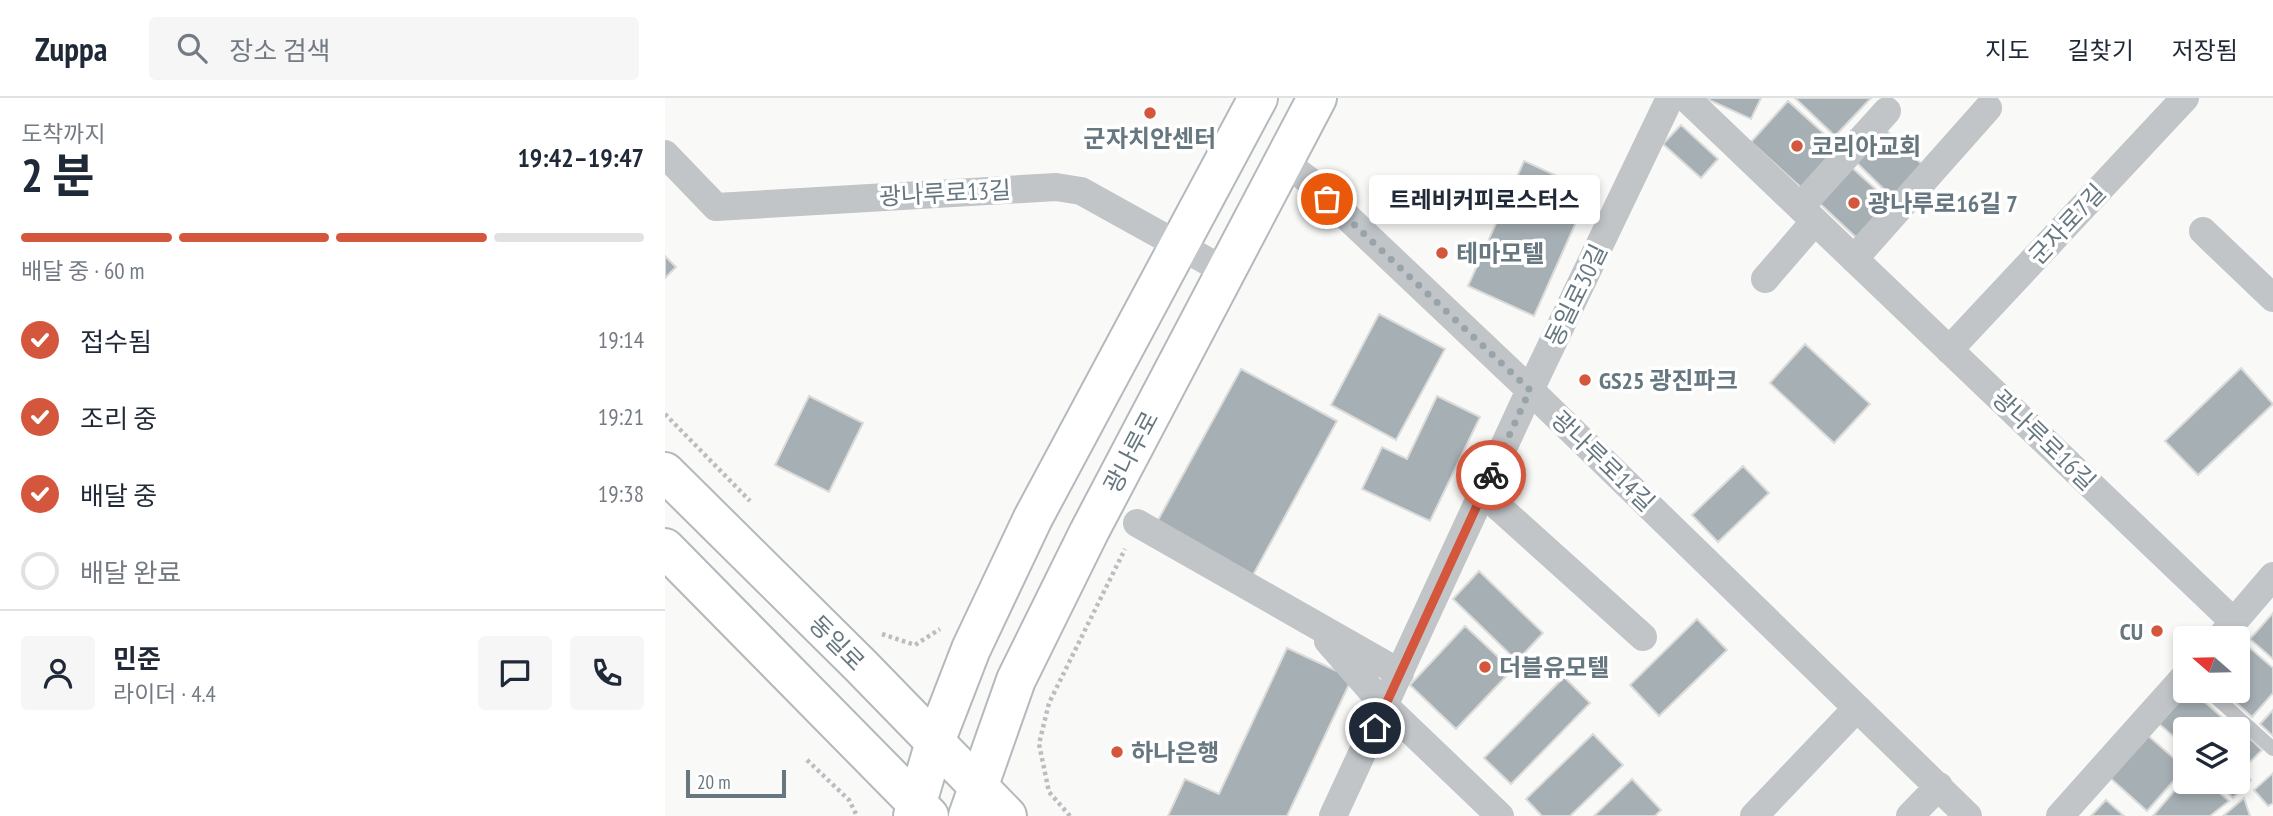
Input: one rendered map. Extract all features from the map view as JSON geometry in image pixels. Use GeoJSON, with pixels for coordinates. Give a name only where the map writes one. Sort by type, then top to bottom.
{"type":"FeatureCollection","features":[{"type":"Feature","properties":{"kind":"main road"},"geometry":{"type":"LineString","coordinates":[[920,812],[935,742],[971,649],[1034,518],[1258,98]]}},
{"type":"Feature","properties":{"kind":"main road","name":"광나루로"},"geometry":{"type":"LineString","coordinates":[[972,801],[1016,680],[1089,532],[1317,98]]}},
{"type":"Feature","properties":{"kind":"main road","name":"동일로"},"geometry":{"type":"LineString","coordinates":[[665,472],[935,742],[972,801],[1007,816]]}},
{"type":"Feature","properties":{"kind":"main road"},"geometry":{"type":"LineString","coordinates":[[671,565],[920,812]]}},
{"type":"Feature","properties":{"kind":"main road"},"geometry":{"type":"LineString","coordinates":[[671,565],[713,566],[760,609],[772,598],[769,575]]}},
{"type":"Feature","properties":{"kind":"street","name":"동일로30길"},"geometry":{"type":"LineString","coordinates":[[1333,816],[1530,390],[1670,98]]}},
{"type":"Feature","properties":{"kind":"street","name":"광나루로16길"},"geometry":{"type":"LineString","coordinates":[[1686,98],[1949,350],[2223,626]]}},
{"type":"Feature","properties":{"kind":"street","name":"군자로7길"},"geometry":{"type":"LineString","coordinates":[[1949,350],[2185,98]]}},
{"type":"Feature","properties":{"kind":"street"},"geometry":{"type":"LineString","coordinates":[[1854,259],[1988,108]]}},
{"type":"Feature","properties":{"kind":"street"},"geometry":{"type":"LineString","coordinates":[[1765,279],[1808,214],[1887,111]]}},
{"type":"Feature","properties":{"kind":"street","name":"광나루로13길"},"geometry":{"type":"LineString","coordinates":[[665,154],[716,207],[1056,187],[1081,191],[1227,272]]}},
{"type":"Feature","properties":{"kind":"street","name":"광나루로14길"},"geometry":{"type":"LineString","coordinates":[[1284,162],[1307,179],[1530,390],[1968,816]]}},
{"type":"Feature","properties":{"kind":"street"},"geometry":{"type":"LineString","coordinates":[[2203,231],[2273,298]]}},
{"type":"Feature","properties":{"kind":"street"},"geometry":{"type":"LineString","coordinates":[[1483,493],[1643,636]]}},
{"type":"Feature","properties":{"kind":"street"},"geometry":{"type":"LineString","coordinates":[[1137,523],[1400,674]]}},
{"type":"Feature","properties":{"kind":"street"},"geometry":{"type":"LineString","coordinates":[[2230,626],[2273,576]]}},
{"type":"Feature","properties":{"kind":"street"},"geometry":{"type":"LineString","coordinates":[[1311,622],[1385,706],[1500,816]]}},
{"type":"Feature","properties":{"kind":"street"},"geometry":{"type":"LineString","coordinates":[[2060,816],[2173,690]]}},
{"type":"Feature","properties":{"kind":"street"},"geometry":{"type":"LineString","coordinates":[[1755,816],[1857,708]]}},
{"type":"Feature","properties":{"kind":"street"},"geometry":{"type":"LineString","coordinates":[[1910,816],[1939,786]]}},
{"type":"Feature","properties":{"kind":"lane"},"geometry":{"type":"LineString","coordinates":[[2223,704],[2273,749]]}},
{"type":"Feature","properties":{"kind":"path"},"geometry":{"type":"LineString","coordinates":[[807,760],[849,800],[857,816]]}},
{"type":"Feature","properties":{"kind":"building"},"geometry":{"type":"Polygon","coordinates":[[[1705,98],[1761,98],[1751,119],[1705,98]]]}},
{"type":"Feature","properties":{"kind":"building"},"geometry":{"type":"Polygon","coordinates":[[[1795,98],[1871,98],[1835,136],[1795,98]]]}},
{"type":"Feature","properties":{"kind":"building","name":"코리아교회"},"geometry":{"type":"Polygon","coordinates":[[[1788,101],[1843,151],[1806,192],[1751,142],[1788,101]]]}},
{"type":"Feature","properties":{"kind":"building"},"geometry":{"type":"Polygon","coordinates":[[[1681,125],[1718,159],[1701,178],[1663,144],[1681,125]]]}},
{"type":"Feature","properties":{"kind":"building"},"geometry":{"type":"Polygon","coordinates":[[[1884,128],[1928,170],[1897,202],[1854,160],[1884,128]]]}},
{"type":"Feature","properties":{"kind":"building"},"geometry":{"type":"Polygon","coordinates":[[[1524,161],[1590,191],[1534,316],[1468,286],[1524,161]]]}},
{"type":"Feature","properties":{"kind":"building","name":"광나루로16길 7"},"geometry":{"type":"Polygon","coordinates":[[[1847,163],[1894,206],[1861,242],[1815,199],[1847,163]]]}},
{"type":"Feature","properties":{"kind":"building"},"geometry":{"type":"Polygon","coordinates":[[[665,256],[676,267],[665,278],[665,256]]]}},
{"type":"Feature","properties":{"kind":"building"},"geometry":{"type":"Polygon","coordinates":[[[1379,314],[1445,349],[1396,440],[1331,405],[1379,314]]]}},
{"type":"Feature","properties":{"kind":"building"},"geometry":{"type":"Polygon","coordinates":[[[1805,344],[1870,404],[1834,443],[1770,383],[1805,344]]]}},
{"type":"Feature","properties":{"kind":"building"},"geometry":{"type":"Polygon","coordinates":[[[2241,368],[2273,404],[2198,475],[2165,441],[2241,368]]]}},
{"type":"Feature","properties":{"kind":"building"},"geometry":{"type":"Polygon","coordinates":[[[1241,369],[1337,421],[1253,575],[1157,522],[1241,369]]]}},
{"type":"Feature","properties":{"kind":"building"},"geometry":{"type":"Polygon","coordinates":[[[809,396],[863,423],[829,492],[775,465],[809,396]]]}},
{"type":"Feature","properties":{"kind":"building"},"geometry":{"type":"Polygon","coordinates":[[[1437,396],[1480,417],[1430,521],[1362,489],[1382,447],[1407,459],[1437,396]]]}},
{"type":"Feature","properties":{"kind":"building"},"geometry":{"type":"Polygon","coordinates":[[[1743,466],[1769,493],[1718,542],[1692,515],[1743,466]]]}},
{"type":"Feature","properties":{"kind":"building"},"geometry":{"type":"Polygon","coordinates":[[[1479,571],[1543,633],[1517,661],[1453,599],[1479,571]]]}},
{"type":"Feature","properties":{"kind":"building"},"geometry":{"type":"Polygon","coordinates":[[[2273,613],[2273,659],[2251,638],[2273,613]]]}},
{"type":"Feature","properties":{"kind":"building"},"geometry":{"type":"Polygon","coordinates":[[[1697,619],[1727,650],[1659,716],[1630,685],[1697,619]]]}},
{"type":"Feature","properties":{"kind":"building"},"geometry":{"type":"Polygon","coordinates":[[[1465,626],[1512,670],[1456,729],[1410,685],[1465,626]]]}},
{"type":"Feature","properties":{"kind":"building"},"geometry":{"type":"Polygon","coordinates":[[[1287,648],[1352,678],[1287,816],[1168,816],[1185,779],[1219,794],[1287,648]]]}},
{"type":"Feature","properties":{"kind":"building"},"geometry":{"type":"Polygon","coordinates":[[[2251,649],[2273,668],[2273,693],[2252,717],[2238,704],[2251,704],[2251,649]]]}},
{"type":"Feature","properties":{"kind":"building"},"geometry":{"type":"Polygon","coordinates":[[[1564,677],[1590,703],[1511,784],[1484,758],[1564,677]]]}},
{"type":"Feature","properties":{"kind":"building"},"geometry":{"type":"Polygon","coordinates":[[[2175,704],[2207,704],[2222,717],[2173,717],[2173,736],[2158,723],[2175,704]]]}},
{"type":"Feature","properties":{"kind":"building"},"geometry":{"type":"Polygon","coordinates":[[[2273,710],[2273,736],[2260,724],[2273,710]]]}},
{"type":"Feature","properties":{"kind":"building"},"geometry":{"type":"Polygon","coordinates":[[[2145,733],[2173,758],[2173,782],[2147,811],[2108,776],[2145,733]]]}},
{"type":"Feature","properties":{"kind":"building"},"geometry":{"type":"Polygon","coordinates":[[[1593,734],[1623,765],[1570,816],[1542,816],[1526,799],[1593,734]]]}},
{"type":"Feature","properties":{"kind":"building"},"geometry":{"type":"Polygon","coordinates":[[[2250,738],[2262,750],[2250,762],[2250,738]]]}},
{"type":"Feature","properties":{"kind":"building"},"geometry":{"type":"Polygon","coordinates":[[[2273,773],[2273,803],[2268,806],[2254,790],[2273,773]]]}},
{"type":"Feature","properties":{"kind":"building"},"geometry":{"type":"Polygon","coordinates":[[[1632,779],[1661,810],[1655,816],[1594,816],[1632,779]]]}},
{"type":"Feature","properties":{"kind":"building"},"geometry":{"type":"Polygon","coordinates":[[[2173,792],[2221,794],[2229,801],[2210,816],[2153,816],[2173,792]]]}},
{"type":"Feature","properties":{"kind":"building"},"geometry":{"type":"Polygon","coordinates":[[[2244,798],[2250,816],[2223,816],[2244,798]]]}},
{"type":"Feature","properties":{"kind":"building"},"geometry":{"type":"Polygon","coordinates":[[[2106,800],[2124,816],[2091,816],[2106,800]]]}},
{"type":"Feature","properties":{"kind":"way so far"},"geometry":{"type":"LineString","coordinates":[[1327,199],[1530,390],[1491,475]]}},
{"type":"Feature","properties":{"kind":"place","name":"군자치안센터"},"geometry":{"type":"Point","coordinates":[1150,113]}},
{"type":"Feature","properties":{"kind":"place","name":"코리아교회"},"geometry":{"type":"Point","coordinates":[1797,146]}},
{"type":"Feature","properties":{"kind":"place","name":"트레비커피로스터스"},"geometry":{"type":"Point","coordinates":[1327,199]}},
{"type":"Feature","properties":{"kind":"place","name":"광나루로16길 7"},"geometry":{"type":"Point","coordinates":[1854,203]}},
{"type":"Feature","properties":{"kind":"place","name":"테마모텔"},"geometry":{"type":"Point","coordinates":[1442,253]}},
{"type":"Feature","properties":{"kind":"place","name":"GS25 광진파크"},"geometry":{"type":"Point","coordinates":[1585,380]}},
{"type":"Feature","properties":{"kind":"place","name":"CU"},"geometry":{"type":"Point","coordinates":[2157,631]}},
{"type":"Feature","properties":{"kind":"place","name":"더블유모텔"},"geometry":{"type":"Point","coordinates":[1485,667]}},
{"type":"Feature","properties":{"kind":"place","name":"하나은행"},"geometry":{"type":"Point","coordinates":[1117,752]}},
{"type":"Feature","properties":{"kind":"route"},"geometry":{"type":"LineString","coordinates":[[1375,728],[1491,475]]}}]}
